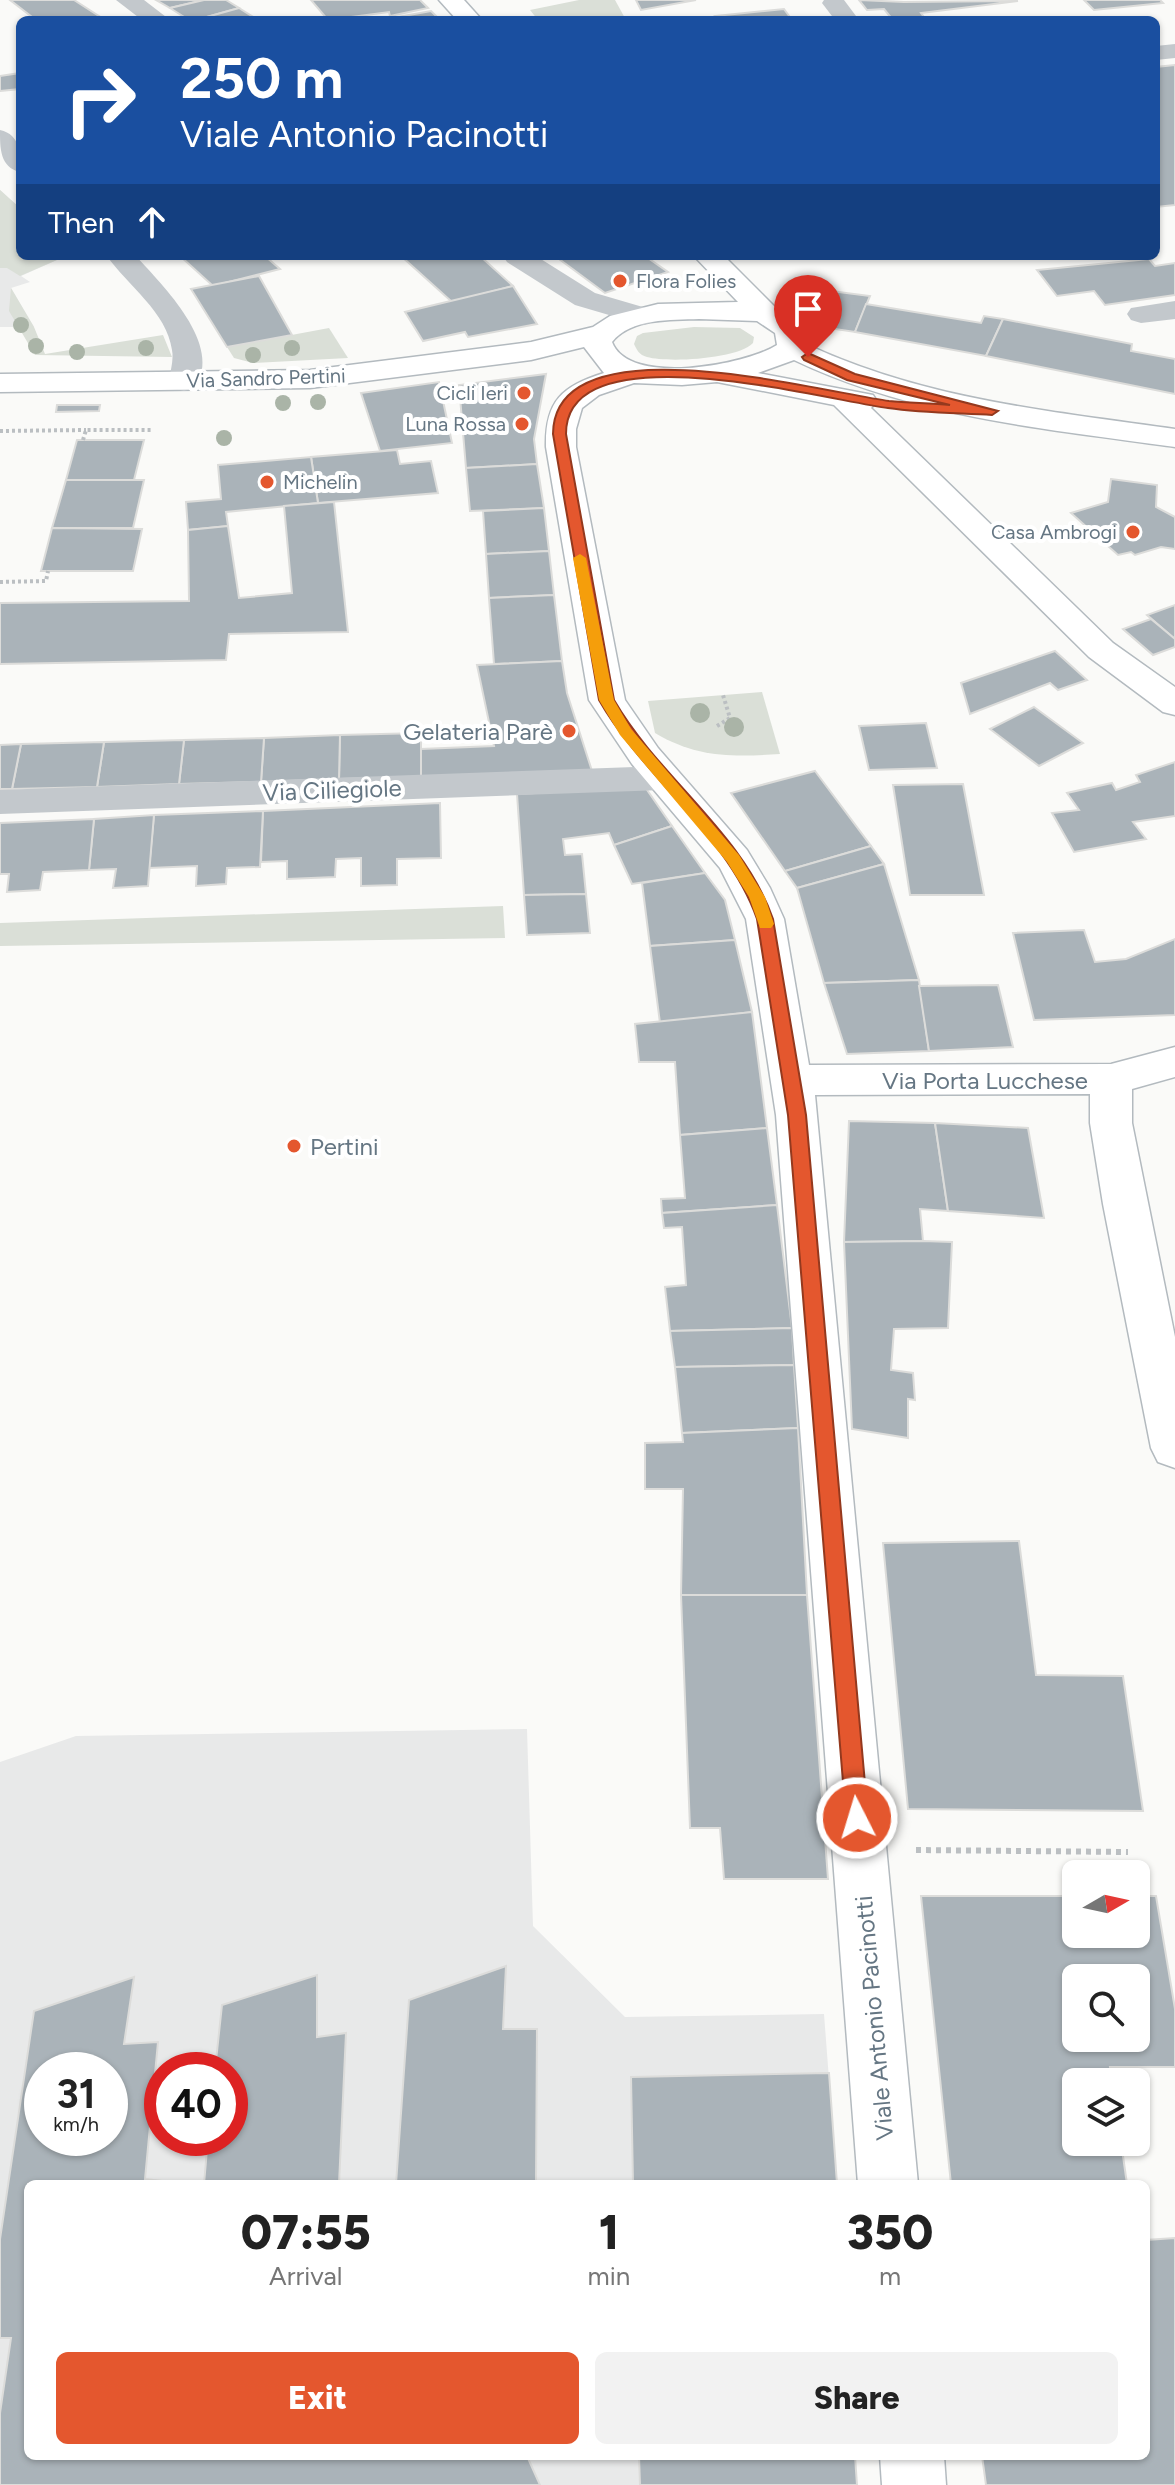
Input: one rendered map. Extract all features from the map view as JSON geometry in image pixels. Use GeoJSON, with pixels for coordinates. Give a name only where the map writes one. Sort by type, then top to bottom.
{"type":"FeatureCollection","features":[{"type":"Feature","properties":{"kind":"street"},"geometry":{"type":"LineString","coordinates":[[128,0],[152,16]]}},
{"type":"Feature","properties":{"kind":"street"},"geometry":{"type":"LineString","coordinates":[[451,0],[466,16]]}},
{"type":"Feature","properties":{"kind":"street"},"geometry":{"type":"LineString","coordinates":[[0,138],[16,159]]}},
{"type":"Feature","properties":{"kind":"street"},"geometry":{"type":"LineString","coordinates":[[124,260],[165,311],[184,341],[187,360],[184,382]]}},
{"type":"Feature","properties":{"kind":"street"},"geometry":{"type":"LineString","coordinates":[[523,260],[585,299],[643,316]]}},
{"type":"Feature","properties":{"kind":"street"},"geometry":{"type":"LineString","coordinates":[[679,311],[694,289],[693,268],[688,260]]}},
{"type":"Feature","properties":{"kind":"street"},"geometry":{"type":"LineString","coordinates":[[710,374],[768,363],[792,348],[793,341],[787,327],[766,313],[712,260]]}},
{"type":"Feature","properties":{"kind":"street"},"geometry":{"type":"LineString","coordinates":[[1141,314],[1175,310]]}},
{"type":"Feature","properties":{"kind":"street"},"geometry":{"type":"LineString","coordinates":[[766,313],[679,311],[617,322],[613,356],[844,398],[919,408],[992,411]]}},
{"type":"Feature","properties":{"kind":"street"},"geometry":{"type":"LineString","coordinates":[[792,348],[851,377],[992,411],[1175,438]]}},
{"type":"Feature","properties":{"kind":"street","name":"Via Sandro Pertini"},"geometry":{"type":"LineString","coordinates":[[0,383],[310,379],[531,351],[613,356]]}},
{"type":"Feature","properties":{"kind":"street","name":"Viale Antonio Pacinotti"},"geometry":{"type":"LineString","coordinates":[[613,356],[589,388],[568,402],[560,421],[607,700],[625,732],[733,858],[757,897],[765,919],[793,1080],[888,2180]]}},
{"type":"Feature","properties":{"kind":"street"},"geometry":{"type":"LineString","coordinates":[[844,398],[1101,650],[1175,704]]}},
{"type":"Feature","properties":{"kind":"street","name":"Via Ciliegiole"},"geometry":{"type":"LineString","coordinates":[[0,802],[663,778]]}},
{"type":"Feature","properties":{"kind":"street","name":"Via Porta Lucchese"},"geometry":{"type":"LineString","coordinates":[[793,1080],[1111,1079],[1175,1062]]}},
{"type":"Feature","properties":{"kind":"street"},"geometry":{"type":"LineString","coordinates":[[1111,1079],[1111,1123],[1175,1448]]}},
{"type":"Feature","properties":{"kind":"street"},"geometry":{"type":"LineString","coordinates":[[912,2460],[914,2485]]}},
{"type":"Feature","properties":{"kind":"path"},"geometry":{"type":"LineString","coordinates":[[83,440],[86,430]]}},
{"type":"Feature","properties":{"kind":"path"},"geometry":{"type":"LineString","coordinates":[[0,431],[151,430]]}},
{"type":"Feature","properties":{"kind":"path"},"geometry":{"type":"LineString","coordinates":[[0,582],[46,581],[48,571]]}},
{"type":"Feature","properties":{"kind":"path"},"geometry":{"type":"LineString","coordinates":[[717,726],[730,718],[723,695]]}},
{"type":"Feature","properties":{"kind":"path"},"geometry":{"type":"LineString","coordinates":[[859,1849],[1128,1852]]}},
{"type":"Feature","properties":{"kind":"shaded area"},"geometry":{"type":"Polygon","coordinates":[[[579,0],[615,0],[624,16],[535,16],[530,10],[579,0]]]}},
{"type":"Feature","properties":{"kind":"shaded area"},"geometry":{"type":"Polygon","coordinates":[[[0,190],[16,204],[16,260],[57,260],[21,276],[30,282],[11,288],[34,327],[0,327],[0,190]]]}},
{"type":"Feature","properties":{"kind":"shaded area"},"geometry":{"type":"Polygon","coordinates":[[[0,190],[16,204],[16,260],[57,260],[20,276],[7,268],[0,268],[0,190]]]}},
{"type":"Feature","properties":{"kind":"shaded area"},"geometry":{"type":"Polygon","coordinates":[[[11,288],[34,327],[45,354],[163,335],[172,357],[35,355],[9,311],[11,288]]]}},
{"type":"Feature","properties":{"kind":"shaded area"},"geometry":{"type":"Polygon","coordinates":[[[694,327],[740,328],[754,337],[753,343],[733,353],[670,360],[644,356],[634,344],[637,336],[643,333],[694,327]]]}},
{"type":"Feature","properties":{"kind":"shaded area"},"geometry":{"type":"Polygon","coordinates":[[[329,328],[348,358],[253,363],[234,358],[227,347],[329,328]]]}},
{"type":"Feature","properties":{"kind":"shaded area"},"geometry":{"type":"Polygon","coordinates":[[[762,692],[780,754],[716,754],[686,747],[655,733],[648,701],[762,692]]]}},
{"type":"Feature","properties":{"kind":"shaded area"},"geometry":{"type":"Polygon","coordinates":[[[503,906],[505,938],[0,946],[0,923],[503,906]]]}},
{"type":"Feature","properties":{"kind":"shaded area"},"geometry":{"type":"Polygon","coordinates":[[[527,1729],[533,1926],[625,2017],[824,2014],[837,2180],[24,2180],[24,2460],[855,2460],[857,2485],[0,2485],[0,1762],[76,1736],[527,1729]]]}},
{"type":"Feature","properties":{"kind":"building"},"geometry":{"type":"Polygon","coordinates":[[[10,0],[74,0],[99,16],[31,16],[10,0]]]}},
{"type":"Feature","properties":{"kind":"building"},"geometry":{"type":"Polygon","coordinates":[[[156,0],[204,0],[170,8],[156,0]]]}},
{"type":"Feature","properties":{"kind":"building"},"geometry":{"type":"Polygon","coordinates":[[[204,0],[226,0],[239,8],[210,16],[183,16],[170,8],[204,0]]]}},
{"type":"Feature","properties":{"kind":"building"},"geometry":{"type":"Polygon","coordinates":[[[311,0],[420,0],[428,8],[390,16],[389,12],[325,16],[311,0]]]}},
{"type":"Feature","properties":{"kind":"building"},"geometry":{"type":"Polygon","coordinates":[[[636,0],[696,0],[641,10],[636,0]]]}},
{"type":"Feature","properties":{"kind":"building"},"geometry":{"type":"Polygon","coordinates":[[[859,0],[1018,1],[921,13],[923,16],[890,16],[884,9],[867,10],[859,0]]]}},
{"type":"Feature","properties":{"kind":"building"},"geometry":{"type":"Polygon","coordinates":[[[1084,0],[1160,0],[1163,3],[1094,10],[1084,0]]]}},
{"type":"Feature","properties":{"kind":"building"},"geometry":{"type":"Polygon","coordinates":[[[239,8],[252,16],[210,16],[239,8]]]}},
{"type":"Feature","properties":{"kind":"building"},"geometry":{"type":"Polygon","coordinates":[[[784,9],[789,16],[715,16],[784,9]]]}},
{"type":"Feature","properties":{"kind":"building"},"geometry":{"type":"Polygon","coordinates":[[[431,11],[436,16],[404,16],[431,11]]]}},
{"type":"Feature","properties":{"kind":"building"},"geometry":{"type":"Polygon","coordinates":[[[1175,65],[1175,205],[1160,207],[1160,67],[1175,65]]]}},
{"type":"Feature","properties":{"kind":"building"},"geometry":{"type":"Polygon","coordinates":[[[16,74],[16,89],[0,91],[0,76],[16,74]]]}},
{"type":"Feature","properties":{"kind":"building"},"geometry":{"type":"Polygon","coordinates":[[[184,260],[270,260],[280,269],[213,286],[184,260]]]}},
{"type":"Feature","properties":{"kind":"building"},"geometry":{"type":"Polygon","coordinates":[[[405,260],[484,260],[513,286],[452,302],[405,260]]]}},
{"type":"Feature","properties":{"kind":"building"},"geometry":{"type":"Polygon","coordinates":[[[560,260],[651,260],[668,272],[605,293],[560,260]]]}},
{"type":"Feature","properties":{"kind":"building"},"geometry":{"type":"Polygon","coordinates":[[[1139,260],[1150,260],[1155,266],[1175,263],[1175,295],[1105,305],[1094,291],[1057,296],[1037,270],[1139,260]]]}},
{"type":"Feature","properties":{"kind":"building"},"geometry":{"type":"Polygon","coordinates":[[[259,276],[292,335],[227,347],[191,289],[259,276]]]}},
{"type":"Feature","properties":{"kind":"building"},"geometry":{"type":"Polygon","coordinates":[[[513,286],[537,324],[468,337],[465,332],[423,341],[405,312],[513,286]]]}},
{"type":"Feature","properties":{"kind":"building"},"geometry":{"type":"Polygon","coordinates":[[[823,290],[870,296],[855,332],[808,325],[823,290]]]}},
{"type":"Feature","properties":{"kind":"building"},"geometry":{"type":"Polygon","coordinates":[[[866,304],[981,323],[984,316],[1003,319],[986,356],[855,332],[866,304]]]}},
{"type":"Feature","properties":{"kind":"building"},"geometry":{"type":"Polygon","coordinates":[[[1003,319],[1132,344],[1131,351],[1175,359],[1175,394],[986,356],[1003,319]]]}},
{"type":"Feature","properties":{"kind":"building"},"geometry":{"type":"Polygon","coordinates":[[[546,374],[534,439],[537,464],[466,468],[459,385],[546,374]]]}},
{"type":"Feature","properties":{"kind":"building"},"geometry":{"type":"Polygon","coordinates":[[[439,382],[452,443],[380,451],[361,393],[439,382]]]}},
{"type":"Feature","properties":{"kind":"building"},"geometry":{"type":"Polygon","coordinates":[[[57,405],[100,405],[99,411],[56,412],[57,405]]]}},
{"type":"Feature","properties":{"kind":"building"},"geometry":{"type":"Polygon","coordinates":[[[77,440],[144,440],[134,480],[66,480],[77,440]]]}},
{"type":"Feature","properties":{"kind":"building"},"geometry":{"type":"Polygon","coordinates":[[[397,450],[400,464],[431,461],[438,493],[318,503],[311,457],[397,450]]]}},
{"type":"Feature","properties":{"kind":"building","name":"Michelin"},"geometry":{"type":"Polygon","coordinates":[[[311,457],[318,503],[226,512],[228,526],[188,530],[186,502],[221,499],[218,465],[311,457]]]}},
{"type":"Feature","properties":{"kind":"building"},"geometry":{"type":"Polygon","coordinates":[[[537,464],[544,508],[470,511],[466,468],[537,464]]]}},
{"type":"Feature","properties":{"kind":"building","name":"Casa Ambrogi"},"geometry":{"type":"Polygon","coordinates":[[[1111,479],[1157,485],[1156,507],[1175,517],[1175,549],[1161,547],[1135,555],[1131,552],[1118,555],[1071,513],[1108,502],[1111,479]]]}},
{"type":"Feature","properties":{"kind":"building"},"geometry":{"type":"Polygon","coordinates":[[[66,480],[144,480],[133,528],[52,528],[66,480]]]}},
{"type":"Feature","properties":{"kind":"building"},"geometry":{"type":"Polygon","coordinates":[[[334,502],[348,632],[229,634],[226,660],[0,664],[0,603],[189,601],[188,530],[228,526],[239,598],[292,593],[284,506],[334,502]]]}},
{"type":"Feature","properties":{"kind":"building"},"geometry":{"type":"Polygon","coordinates":[[[544,508],[549,551],[486,554],[483,511],[544,508]]]}},
{"type":"Feature","properties":{"kind":"building"},"geometry":{"type":"Polygon","coordinates":[[[52,528],[142,529],[133,571],[41,571],[52,528]]]}},
{"type":"Feature","properties":{"kind":"building"},"geometry":{"type":"Polygon","coordinates":[[[549,551],[554,595],[489,598],[486,554],[549,551]]]}},
{"type":"Feature","properties":{"kind":"building"},"geometry":{"type":"Polygon","coordinates":[[[554,595],[562,661],[494,664],[489,598],[554,595]]]}},
{"type":"Feature","properties":{"kind":"building"},"geometry":{"type":"Polygon","coordinates":[[[1175,605],[1175,639],[1147,615],[1175,605]]]}},
{"type":"Feature","properties":{"kind":"building"},"geometry":{"type":"Polygon","coordinates":[[[1151,619],[1175,639],[1175,647],[1153,655],[1123,629],[1151,619]]]}},
{"type":"Feature","properties":{"kind":"building"},"geometry":{"type":"Polygon","coordinates":[[[1055,651],[1087,680],[1058,690],[1050,683],[970,714],[961,683],[1055,651]]]}},
{"type":"Feature","properties":{"kind":"building"},"geometry":{"type":"Polygon","coordinates":[[[562,661],[567,693],[592,771],[421,777],[421,749],[494,746],[477,665],[562,661]]]}},
{"type":"Feature","properties":{"kind":"building"},"geometry":{"type":"Polygon","coordinates":[[[1034,707],[1083,743],[1039,766],[990,729],[1034,707]]]}},
{"type":"Feature","properties":{"kind":"building"},"geometry":{"type":"Polygon","coordinates":[[[926,723],[937,768],[869,770],[859,726],[926,723]]]}},
{"type":"Feature","properties":{"kind":"building"},"geometry":{"type":"Polygon","coordinates":[[[421,733],[421,777],[339,779],[340,735],[421,733]]]}},
{"type":"Feature","properties":{"kind":"building"},"geometry":{"type":"Polygon","coordinates":[[[340,735],[339,779],[261,782],[264,738],[340,735]]]}},
{"type":"Feature","properties":{"kind":"building"},"geometry":{"type":"Polygon","coordinates":[[[264,738],[261,782],[179,784],[184,740],[264,738]]]}},
{"type":"Feature","properties":{"kind":"building"},"geometry":{"type":"Polygon","coordinates":[[[184,740],[179,784],[97,787],[104,742],[184,740]]]}},
{"type":"Feature","properties":{"kind":"building"},"geometry":{"type":"Polygon","coordinates":[[[104,742],[97,787],[12,789],[21,744],[104,742]]]}},
{"type":"Feature","properties":{"kind":"building"},"geometry":{"type":"Polygon","coordinates":[[[21,744],[12,789],[0,789],[0,745],[21,744]]]}},
{"type":"Feature","properties":{"kind":"building"},"geometry":{"type":"Polygon","coordinates":[[[1175,762],[1175,816],[1133,822],[1146,839],[1074,852],[1052,813],[1079,810],[1067,793],[1112,783],[1116,790],[1140,782],[1136,775],[1175,762]]]}},
{"type":"Feature","properties":{"kind":"building"},"geometry":{"type":"Polygon","coordinates":[[[815,771],[871,846],[785,871],[731,793],[815,771]]]}},
{"type":"Feature","properties":{"kind":"building"},"geometry":{"type":"Polygon","coordinates":[[[963,784],[984,895],[910,895],[893,785],[963,784]]]}},
{"type":"Feature","properties":{"kind":"building"},"geometry":{"type":"Polygon","coordinates":[[[645,787],[672,826],[614,845],[609,833],[563,839],[565,855],[582,854],[586,894],[524,895],[517,794],[645,787]]]}},
{"type":"Feature","properties":{"kind":"building"},"geometry":{"type":"Polygon","coordinates":[[[440,803],[441,858],[397,859],[397,885],[361,886],[361,858],[336,859],[335,877],[287,879],[287,861],[261,862],[263,811],[440,803]]]}},
{"type":"Feature","properties":{"kind":"building"},"geometry":{"type":"Polygon","coordinates":[[[263,811],[260,867],[227,868],[226,884],[196,886],[197,866],[149,868],[154,815],[263,811]]]}},
{"type":"Feature","properties":{"kind":"building"},"geometry":{"type":"Polygon","coordinates":[[[154,815],[148,886],[113,888],[116,869],[89,870],[94,819],[154,815]]]}},
{"type":"Feature","properties":{"kind":"building"},"geometry":{"type":"Polygon","coordinates":[[[94,819],[89,870],[43,872],[40,890],[7,892],[9,874],[0,874],[0,823],[94,819]]]}},
{"type":"Feature","properties":{"kind":"building"},"geometry":{"type":"Polygon","coordinates":[[[672,826],[705,873],[632,884],[614,845],[672,826]]]}},
{"type":"Feature","properties":{"kind":"building"},"geometry":{"type":"Polygon","coordinates":[[[871,846],[884,864],[797,888],[785,871],[871,846]]]}},
{"type":"Feature","properties":{"kind":"building"},"geometry":{"type":"Polygon","coordinates":[[[884,864],[919,980],[824,983],[797,888],[884,864]]]}},
{"type":"Feature","properties":{"kind":"building"},"geometry":{"type":"Polygon","coordinates":[[[705,873],[725,900],[735,940],[650,946],[642,883],[705,873]]]}},
{"type":"Feature","properties":{"kind":"building"},"geometry":{"type":"Polygon","coordinates":[[[586,894],[590,933],[527,935],[524,895],[586,894]]]}},
{"type":"Feature","properties":{"kind":"building"},"geometry":{"type":"Polygon","coordinates":[[[1084,930],[1095,962],[1126,959],[1175,939],[1175,1015],[1034,1020],[1013,933],[1084,930]]]}},
{"type":"Feature","properties":{"kind":"building"},"geometry":{"type":"Polygon","coordinates":[[[735,940],[752,1012],[660,1023],[650,946],[735,940]]]}},
{"type":"Feature","properties":{"kind":"building"},"geometry":{"type":"Polygon","coordinates":[[[919,980],[929,1051],[847,1054],[824,983],[919,980]]]}},
{"type":"Feature","properties":{"kind":"building"},"geometry":{"type":"Polygon","coordinates":[[[998,985],[1013,1047],[929,1051],[919,986],[998,985]]]}},
{"type":"Feature","properties":{"kind":"building"},"geometry":{"type":"Polygon","coordinates":[[[752,1012],[767,1128],[680,1135],[675,1062],[639,1062],[635,1024],[752,1012]]]}},
{"type":"Feature","properties":{"kind":"building"},"geometry":{"type":"Polygon","coordinates":[[[849,1121],[935,1123],[948,1211],[920,1209],[923,1241],[844,1242],[849,1121]]]}},
{"type":"Feature","properties":{"kind":"building"},"geometry":{"type":"Polygon","coordinates":[[[935,1123],[1028,1128],[1044,1218],[948,1211],[935,1123]]]}},
{"type":"Feature","properties":{"kind":"building"},"geometry":{"type":"Polygon","coordinates":[[[767,1128],[777,1205],[662,1213],[661,1199],[685,1198],[680,1135],[767,1128]]]}},
{"type":"Feature","properties":{"kind":"building"},"geometry":{"type":"Polygon","coordinates":[[[777,1205],[792,1328],[670,1331],[665,1287],[686,1285],[682,1227],[664,1228],[662,1213],[777,1205]]]}},
{"type":"Feature","properties":{"kind":"building"},"geometry":{"type":"Polygon","coordinates":[[[844,1242],[952,1242],[948,1328],[894,1329],[891,1370],[913,1373],[915,1400],[908,1399],[908,1438],[852,1429],[844,1242]]]}},
{"type":"Feature","properties":{"kind":"building"},"geometry":{"type":"Polygon","coordinates":[[[792,1328],[794,1365],[675,1367],[670,1331],[792,1328]]]}},
{"type":"Feature","properties":{"kind":"building"},"geometry":{"type":"Polygon","coordinates":[[[794,1365],[798,1428],[682,1433],[675,1367],[794,1365]]]}},
{"type":"Feature","properties":{"kind":"building"},"geometry":{"type":"Polygon","coordinates":[[[798,1428],[807,1595],[681,1595],[683,1489],[645,1489],[645,1443],[683,1442],[682,1433],[798,1428]]]}},
{"type":"Feature","properties":{"kind":"building"},"geometry":{"type":"Polygon","coordinates":[[[1019,1541],[1036,1675],[1123,1676],[1143,1811],[908,1809],[883,1543],[1019,1541]]]}},
{"type":"Feature","properties":{"kind":"building"},"geometry":{"type":"Polygon","coordinates":[[[681,1595],[807,1595],[828,1879],[724,1879],[720,1828],[690,1828],[681,1595]]]}},
{"type":"Feature","properties":{"kind":"building"},"geometry":{"type":"Polygon","coordinates":[[[921,1896],[1062,1896],[1062,1948],[1150,1948],[1150,1896],[1156,1896],[1175,2009],[1175,2067],[1062,2068],[1062,2156],[1123,2156],[1126,2180],[951,2180],[921,1896]]]}},
{"type":"Feature","properties":{"kind":"building"},"geometry":{"type":"Polygon","coordinates":[[[506,1966],[503,2029],[537,2029],[536,2180],[396,2180],[409,2000],[506,1966]]]}},
{"type":"Feature","properties":{"kind":"building"},"geometry":{"type":"Polygon","coordinates":[[[317,1975],[317,2037],[346,2033],[339,2180],[204,2180],[206,2156],[248,2156],[248,2052],[217,2052],[222,2005],[317,1975]]]}},
{"type":"Feature","properties":{"kind":"building"},"geometry":{"type":"Polygon","coordinates":[[[134,1977],[124,2044],[158,2042],[157,2052],[144,2052],[145,2179],[154,2180],[24,2180],[24,2460],[529,2460],[540,2485],[0,2485],[0,2413],[11,2338],[0,2338],[0,2239],[24,2078],[24,2156],[128,2156],[128,2052],[28,2052],[34,2011],[134,1977]]]}},
{"type":"Feature","properties":{"kind":"building"},"geometry":{"type":"Polygon","coordinates":[[[829,2073],[837,2180],[633,2180],[631,2077],[829,2073]]]}},
{"type":"Feature","properties":{"kind":"building"},"geometry":{"type":"Polygon","coordinates":[[[1175,2238],[1175,2485],[986,2485],[983,2460],[1150,2460],[1150,2240],[1175,2238]]]}},
{"type":"Feature","properties":{"kind":"building"},"geometry":{"type":"Polygon","coordinates":[[[639,2460],[855,2460],[857,2485],[640,2485],[639,2460]]]}},
{"type":"Feature","properties":{"kind":"slow traffic"},"geometry":{"type":"LineString","coordinates":[[580,558],[607,700],[625,732],[733,858],[757,897],[766,924]]}},
{"type":"Feature","properties":{"kind":"place","name":"Flora Folies"},"geometry":{"type":"Point","coordinates":[620,281]}},
{"type":"Feature","properties":{"kind":"place","name":"Cicli Ieri"},"geometry":{"type":"Point","coordinates":[524,393]}},
{"type":"Feature","properties":{"kind":"place","name":"Luna Rossa"},"geometry":{"type":"Point","coordinates":[522,424]}},
{"type":"Feature","properties":{"kind":"place","name":"Michelin"},"geometry":{"type":"Point","coordinates":[267,482]}},
{"type":"Feature","properties":{"kind":"place","name":"Casa Ambrogi"},"geometry":{"type":"Point","coordinates":[1133,532]}},
{"type":"Feature","properties":{"kind":"place","name":"Gelateria Parè"},"geometry":{"type":"Point","coordinates":[569,731]}},
{"type":"Feature","properties":{"kind":"place","name":"Pertini"},"geometry":{"type":"Point","coordinates":[294,1146]}},
{"type":"Feature","properties":{"kind":"route"},"geometry":{"type":"LineString","coordinates":[[808,357],[851,377],[992,411],[890,405],[710,374],[631,374],[589,388],[568,402],[560,421],[560,434],[607,700],[625,732],[733,858],[757,897],[765,919],[797,1115],[857,1818]]}}]}
